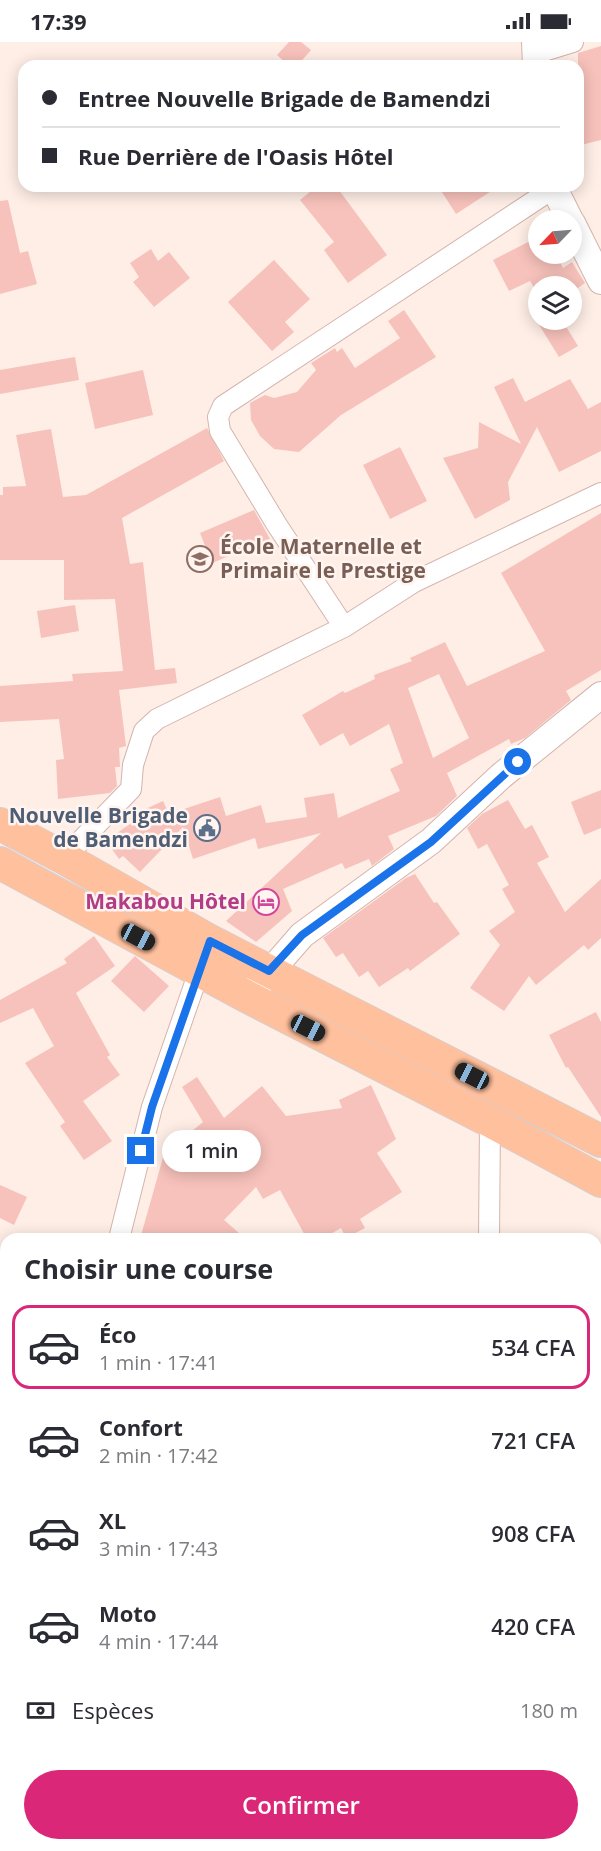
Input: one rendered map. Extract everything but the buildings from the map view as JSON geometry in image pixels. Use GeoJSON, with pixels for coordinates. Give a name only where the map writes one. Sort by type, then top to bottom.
{"type":"FeatureCollection","features":[{"type":"Feature","properties":{"kind":"main road"},"geometry":{"type":"LineString","coordinates":[[0,824],[210,941],[601,1141]]}},
{"type":"Feature","properties":{"kind":"main road"},"geometry":{"type":"LineString","coordinates":[[0,863],[248,997],[490,1120],[601,1181]]}},
{"type":"Feature","properties":{"kind":"street"},"geometry":{"type":"LineString","coordinates":[[535,54],[573,42]]}},
{"type":"Feature","properties":{"kind":"street"},"geometry":{"type":"LineString","coordinates":[[344,627],[277,525],[220,431],[218,417],[223,406],[546,192]]}},
{"type":"Feature","properties":{"kind":"street"},"geometry":{"type":"LineString","coordinates":[[556,192],[565,210]]}},
{"type":"Feature","properties":{"kind":"street"},"geometry":{"type":"LineString","coordinates":[[582,244],[601,281]]}},
{"type":"Feature","properties":{"kind":"street"},"geometry":{"type":"LineString","coordinates":[[64,858],[131,789],[133,765],[144,731],[157,719],[344,627],[414,582],[601,493]]}},
{"type":"Feature","properties":{"kind":"street"},"geometry":{"type":"LineString","coordinates":[[248,997],[302,935],[431,842],[501,776],[601,695]]}},
{"type":"Feature","properties":{"kind":"street"},"geometry":{"type":"LineString","coordinates":[[120,1233],[152,1107],[210,941]]}},
{"type":"Feature","properties":{"kind":"street"},"geometry":{"type":"LineString","coordinates":[[489,1233],[490,1120]]}},
{"type":"Feature","properties":{"kind":"place","name":"École Maternelle et Primaire le Prestige"},"geometry":{"type":"Point","coordinates":[200,559]}},
{"type":"Feature","properties":{"kind":"place","name":"Nouvelle Brigade de Bamendzi"},"geometry":{"type":"Point","coordinates":[207,828]}},
{"type":"Feature","properties":{"kind":"place","name":"Makabou Hôtel"},"geometry":{"type":"Point","coordinates":[266,902]}},
{"type":"Feature","properties":{"kind":"route"},"geometry":{"type":"LineString","coordinates":[[141,1151],[152,1107],[210,941],[269,971],[302,935],[431,842],[518,762]]}}]}
